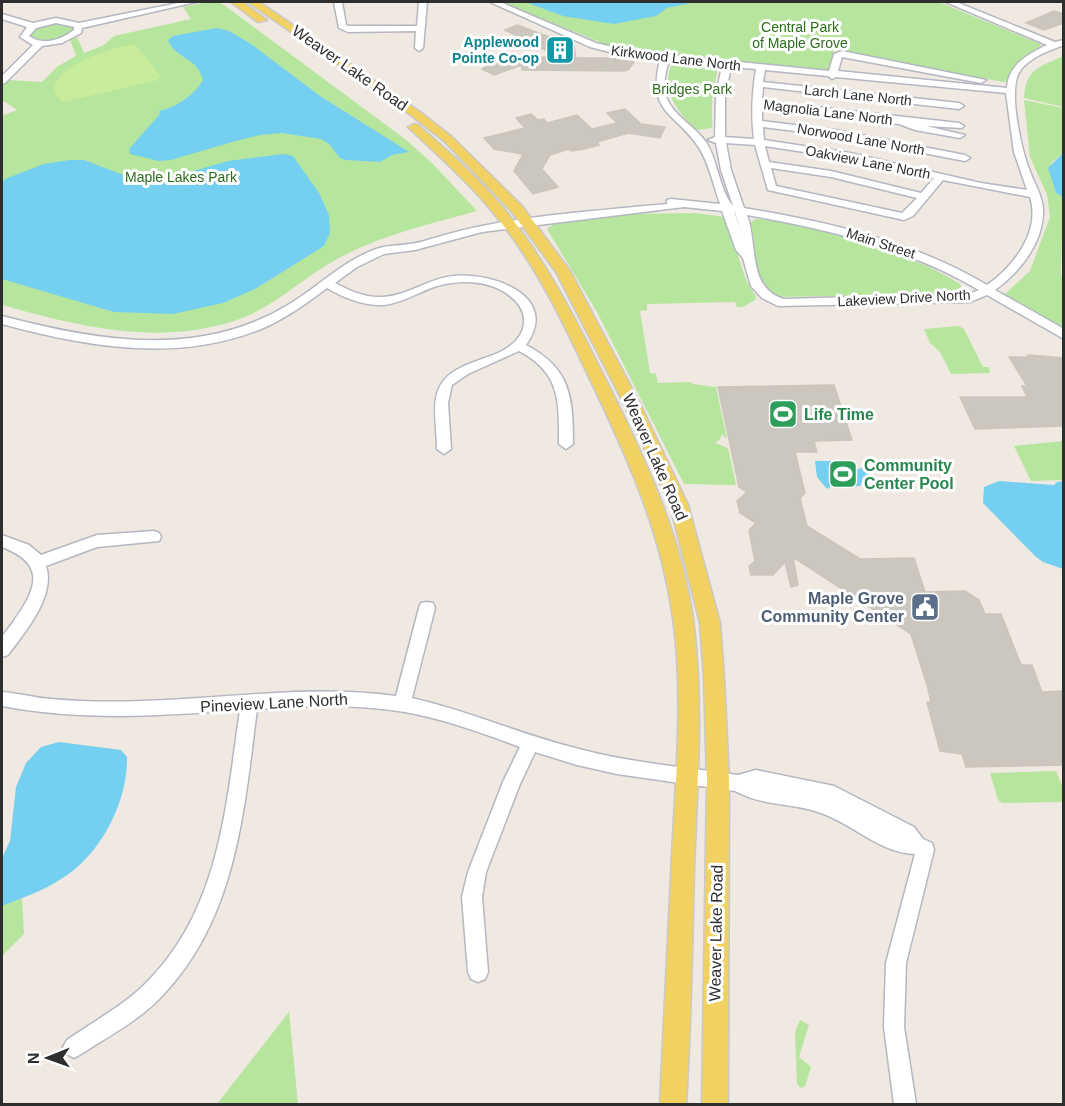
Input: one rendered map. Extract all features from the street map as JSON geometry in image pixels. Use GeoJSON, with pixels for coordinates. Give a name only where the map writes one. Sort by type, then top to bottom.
{"type":"FeatureCollection","features":[{"type":"Feature","properties":{"kind":"main road","name":"Weaver Lake Road"},"geometry":{"type":"LineString","coordinates":[[236,2],[413,126],[549,250],[631,402],[679,505],[710,622],[728,781],[715,1104]]}},
{"type":"Feature","properties":{"kind":"main road","name":"Weaver Lake Road"},"geometry":{"type":"LineString","coordinates":[[253,2],[416,114],[448,139],[499,189],[556,294],[639,464],[657,512],[673,569],[683,619],[688,693],[687,776],[673,1104]]}},
{"type":"Feature","properties":{"kind":"street"},"geometry":{"type":"LineString","coordinates":[[140,2],[147,10]]}},
{"type":"Feature","properties":{"kind":"street"},"geometry":{"type":"LineString","coordinates":[[78,26],[78,31],[61,41],[39,43],[24,37],[25,33],[34,26],[60,20],[78,26],[192,2]]}},
{"type":"Feature","properties":{"kind":"street"},"geometry":{"type":"LineString","coordinates":[[338,2],[342,26],[348,29],[422,28]]}},
{"type":"Feature","properties":{"kind":"street"},"geometry":{"type":"LineString","coordinates":[[419,48],[423,2]]}},
{"type":"Feature","properties":{"kind":"street","name":"Kirkwood Lane North"},"geometry":{"type":"LineString","coordinates":[[494,2],[604,49],[629,54],[832,76],[964,82],[1012,88]]}},
{"type":"Feature","properties":{"kind":"street"},"geometry":{"type":"LineString","coordinates":[[950,2],[1059,44]]}},
{"type":"Feature","properties":{"kind":"street"},"geometry":{"type":"LineString","coordinates":[[2,16],[34,26]]}},
{"type":"Feature","properties":{"kind":"street"},"geometry":{"type":"LineString","coordinates":[[2,81],[39,43]]}},
{"type":"Feature","properties":{"kind":"street"},"geometry":{"type":"LineString","coordinates":[[1012,88],[1014,74],[1022,64],[1059,44]]}},
{"type":"Feature","properties":{"kind":"street","name":"Kirkwood Lane North"},"geometry":{"type":"LineString","coordinates":[[832,76],[838,54],[842,54],[964,82]]}},
{"type":"Feature","properties":{"kind":"street"},"geometry":{"type":"LineString","coordinates":[[665,58],[658,83],[663,98],[679,121],[701,140],[733,209]]}},
{"type":"Feature","properties":{"kind":"street"},"geometry":{"type":"LineString","coordinates":[[727,65],[719,108],[720,140],[733,209]]}},
{"type":"Feature","properties":{"kind":"street"},"geometry":{"type":"LineString","coordinates":[[761,68],[756,103],[756,123],[759,143],[772,188],[897,216],[909,214],[940,177]]}},
{"type":"Feature","properties":{"kind":"street"},"geometry":{"type":"LineString","coordinates":[[964,82],[959,106],[960,131],[970,185]]}},
{"type":"Feature","properties":{"kind":"street","name":"Larch Lane North"},"geometry":{"type":"LineString","coordinates":[[758,84],[959,106]]}},
{"type":"Feature","properties":{"kind":"street","name":"Lakeview Drive North"},"geometry":{"type":"LineString","coordinates":[[733,209],[750,249],[748,257],[757,290],[774,301],[813,303],[959,299],[975,296],[1011,271],[1028,245],[1037,223],[1038,207],[1019,153],[1012,88]]}},
{"type":"Feature","properties":{"kind":"street","name":"Magnolia Lane North"},"geometry":{"type":"LineString","coordinates":[[756,103],[901,121],[960,131]]}},
{"type":"Feature","properties":{"kind":"street","name":"Norwood Lane North"},"geometry":{"type":"LineString","coordinates":[[756,123],[835,133],[964,158]]}},
{"type":"Feature","properties":{"kind":"street","name":"Oakview Lane North"},"geometry":{"type":"LineString","coordinates":[[701,140],[759,143],[828,153],[970,185],[1034,194]]}},
{"type":"Feature","properties":{"kind":"street","name":"Oakview Lane North"},"geometry":{"type":"LineString","coordinates":[[765,164],[831,174],[924,197]]}},
{"type":"Feature","properties":{"kind":"street","name":"Main Street"},"geometry":{"type":"LineString","coordinates":[[516,220],[680,205],[733,209],[816,224],[870,238],[935,263],[1064,335]]}},
{"type":"Feature","properties":{"kind":"street"},"geometry":{"type":"LineString","coordinates":[[2,320],[51,334],[91,342],[174,345],[222,337],[264,323],[292,308],[356,265],[393,248],[406,248],[516,220]]}},
{"type":"Feature","properties":{"kind":"street"},"geometry":{"type":"LineString","coordinates":[[327,283],[353,297],[368,301],[401,298],[424,286],[452,279],[485,280],[512,291],[528,308],[530,319],[528,332],[519,346],[503,357],[455,375],[443,389],[444,449]]}},
{"type":"Feature","properties":{"kind":"street"},"geometry":{"type":"LineString","coordinates":[[519,346],[542,357],[555,373],[566,407],[566,444]]}},
{"type":"Feature","properties":{"kind":"street"},"geometry":{"type":"LineString","coordinates":[[38,563],[73,548],[97,541],[154,537]]}},
{"type":"Feature","properties":{"kind":"street"},"geometry":{"type":"LineString","coordinates":[[2,541],[27,551],[38,563],[40,586],[36,601],[2,650]]}},
{"type":"Feature","properties":{"kind":"street"},"geometry":{"type":"LineString","coordinates":[[402,704],[427,608]]}},
{"type":"Feature","properties":{"kind":"street","name":"Pineview Lane North"},"geometry":{"type":"LineString","coordinates":[[2,699],[66,710],[110,711],[339,698],[402,704],[464,719],[606,764],[728,781],[756,793],[790,797],[825,805],[902,845],[920,847],[896,963],[894,1028],[905,1104]]}},
{"type":"Feature","properties":{"kind":"street"},"geometry":{"type":"LineString","coordinates":[[74,1047],[154,990],[177,965],[196,937],[209,909],[232,835],[249,703]]}},
{"type":"Feature","properties":{"kind":"street"},"geometry":{"type":"LineString","coordinates":[[478,972],[472,897],[477,872],[531,742]]}},
{"type":"Feature","properties":{"kind":"green space","name":"Maple Lakes Park"},"geometry":{"type":"Polygon","coordinates":[[[218,2],[224,5],[405,139],[432,163],[477,211],[406,231],[355,250],[249,315],[204,328],[175,332],[117,330],[59,320],[2,305],[2,116],[17,110],[2,100],[2,86],[8,80],[42,82],[58,66],[76,56],[70,40],[77,37],[84,53],[104,45],[114,36],[191,19],[183,7],[218,2]]]}},
{"type":"Feature","properties":{"kind":"green space","name":"Central Park of Maple Grove"},"geometry":{"type":"Polygon","coordinates":[[[502,2],[939,2],[1040,44],[1042,47],[1021,61],[1007,81],[1003,82],[834,50],[828,70],[822,71],[612,47],[502,2]]]}},
{"type":"Feature","properties":{"kind":"green space"},"geometry":{"type":"Polygon","coordinates":[[[59,22],[74,27],[73,33],[52,40],[29,38],[28,32],[36,27],[59,22]]]}},
{"type":"Feature","properties":{"kind":"green space"},"geometry":{"type":"Polygon","coordinates":[[[135,44],[161,77],[158,80],[63,102],[56,96],[54,89],[58,80],[76,64],[101,53],[135,44]]]}},
{"type":"Feature","properties":{"kind":"green space"},"geometry":{"type":"Polygon","coordinates":[[[1063,56],[1063,107],[1024,98],[1025,88],[1031,74],[1041,66],[1063,56]]]}},
{"type":"Feature","properties":{"kind":"green space","name":"Bridges Park"},"geometry":{"type":"Polygon","coordinates":[[[672,63],[718,67],[712,100],[712,128],[697,130],[672,100],[668,82],[672,63]]]}},
{"type":"Feature","properties":{"kind":"green space"},"geometry":{"type":"Polygon","coordinates":[[[1024,100],[1063,108],[1063,153],[1051,163],[1056,193],[1063,197],[1061,275],[1064,278],[1063,328],[1049,320],[1042,319],[1004,295],[1030,271],[1050,217],[1047,195],[1030,157],[1024,100]]]}},
{"type":"Feature","properties":{"kind":"green space"},"geometry":{"type":"Polygon","coordinates":[[[694,213],[725,217],[742,270],[756,296],[755,300],[743,307],[737,307],[735,302],[647,304],[647,310],[640,311],[650,373],[656,374],[658,383],[691,382],[716,387],[727,439],[722,434],[715,443],[728,448],[736,485],[684,484],[597,312],[547,229],[555,223],[626,214],[694,213]]]}},
{"type":"Feature","properties":{"kind":"green space"},"geometry":{"type":"Polygon","coordinates":[[[755,219],[805,227],[885,249],[942,274],[960,284],[962,290],[954,294],[778,297],[764,284],[756,264],[750,223],[755,219]]]}},
{"type":"Feature","properties":{"kind":"green space"},"geometry":{"type":"Polygon","coordinates":[[[959,326],[964,329],[983,367],[989,367],[990,373],[951,374],[940,352],[930,343],[924,329],[959,326]]]}},
{"type":"Feature","properties":{"kind":"green space"},"geometry":{"type":"Polygon","coordinates":[[[1063,441],[1063,480],[1031,481],[1014,446],[1063,441]]]}},
{"type":"Feature","properties":{"kind":"green space"},"geometry":{"type":"Polygon","coordinates":[[[1056,771],[1063,788],[1063,802],[1002,803],[998,800],[990,773],[1056,771]]]}},
{"type":"Feature","properties":{"kind":"green space"},"geometry":{"type":"Polygon","coordinates":[[[22,898],[24,934],[2,956],[2,906],[22,898]]]}},
{"type":"Feature","properties":{"kind":"green space"},"geometry":{"type":"Polygon","coordinates":[[[289,1012],[298,1104],[217,1104],[289,1012]]]}},
{"type":"Feature","properties":{"kind":"green space"},"geometry":{"type":"Polygon","coordinates":[[[800,1020],[809,1025],[799,1057],[811,1067],[805,1086],[801,1088],[797,1084],[795,1032],[800,1020]]]}},
{"type":"Feature","properties":{"kind":"water"},"geometry":{"type":"Polygon","coordinates":[[[525,2],[695,2],[667,8],[656,16],[614,24],[563,16],[525,2]]]}},
{"type":"Feature","properties":{"kind":"water"},"geometry":{"type":"Polygon","coordinates":[[[217,28],[229,31],[251,44],[320,96],[409,152],[392,155],[380,162],[345,160],[321,139],[282,133],[260,135],[171,160],[159,161],[130,154],[129,149],[160,114],[159,111],[184,100],[203,80],[192,62],[176,51],[168,40],[173,36],[217,28]]]}},
{"type":"Feature","properties":{"kind":"water"},"geometry":{"type":"Polygon","coordinates":[[[1063,153],[1063,197],[1056,193],[1048,168],[1063,153]]]}},
{"type":"Feature","properties":{"kind":"water"},"geometry":{"type":"Polygon","coordinates":[[[283,154],[293,156],[319,193],[329,215],[330,233],[324,246],[255,289],[223,303],[173,314],[114,312],[2,279],[2,183],[5,179],[44,164],[84,160],[134,179],[149,181],[166,179],[228,161],[283,154]]]}},
{"type":"Feature","properties":{"kind":"water","name":"Community Center Pool"},"geometry":{"type":"Polygon","coordinates":[[[815,461],[850,463],[853,471],[864,467],[870,473],[860,486],[850,486],[841,480],[827,489],[817,477],[815,461]]]}},
{"type":"Feature","properties":{"kind":"water"},"geometry":{"type":"Polygon","coordinates":[[[999,481],[1054,485],[1063,481],[1063,569],[1043,562],[1035,556],[983,503],[984,487],[999,481]]]}},
{"type":"Feature","properties":{"kind":"water"},"geometry":{"type":"Polygon","coordinates":[[[59,742],[121,750],[127,757],[123,792],[109,826],[88,857],[75,869],[47,887],[2,906],[2,858],[10,841],[16,787],[26,763],[41,747],[59,742]]]}},
{"type":"Feature","properties":{"kind":"building"},"geometry":{"type":"Polygon","coordinates":[[[1054,11],[1064,14],[1064,23],[1044,30],[1026,23],[1054,11]]]}},
{"type":"Feature","properties":{"kind":"building","name":"Applewood Pointe Co-op"},"geometry":{"type":"Polygon","coordinates":[[[517,25],[574,46],[576,58],[611,58],[634,62],[628,70],[624,71],[522,70],[522,65],[494,75],[482,69],[503,57],[559,57],[505,30],[517,25]]]}},
{"type":"Feature","properties":{"kind":"building"},"geometry":{"type":"Polygon","coordinates":[[[625,109],[641,124],[665,127],[660,138],[628,133],[597,142],[599,145],[571,151],[569,149],[550,155],[542,169],[558,187],[533,194],[514,171],[523,154],[494,149],[484,138],[525,128],[516,118],[531,114],[538,120],[544,119],[547,123],[577,115],[592,129],[617,123],[607,113],[625,109]]]}},
{"type":"Feature","properties":{"kind":"building"},"geometry":{"type":"Polygon","coordinates":[[[1028,355],[1064,358],[1064,426],[975,429],[960,397],[1027,397],[1022,386],[1027,386],[1009,357],[1029,357],[1028,355]]]}},
{"type":"Feature","properties":{"kind":"building","name":"Maple Grove Community Center"},"geometry":{"type":"Polygon","coordinates":[[[834,385],[852,440],[814,441],[817,452],[795,452],[805,493],[800,498],[807,526],[860,559],[914,558],[925,592],[965,591],[979,600],[985,614],[1001,614],[1021,665],[1032,665],[1042,692],[1064,691],[1064,765],[966,767],[962,754],[940,751],[927,702],[931,702],[927,685],[911,634],[793,557],[798,585],[791,587],[785,562],[773,575],[751,575],[749,566],[755,561],[749,530],[756,523],[740,513],[737,501],[747,492],[739,487],[718,387],[834,385]]]}},
{"type":"Feature","properties":{"kind":"place","name":"Applewood Pointe Co-op"},"geometry":{"type":"Point","coordinates":[560,50]}},
{"type":"Feature","properties":{"kind":"place","name":"Life Time"},"geometry":{"type":"Point","coordinates":[783,414]}},
{"type":"Feature","properties":{"kind":"place","name":"Community Center Pool"},"geometry":{"type":"Point","coordinates":[843,474]}},
{"type":"Feature","properties":{"kind":"place","name":"Maple Grove Community Center"},"geometry":{"type":"Point","coordinates":[925,607]}}]}
